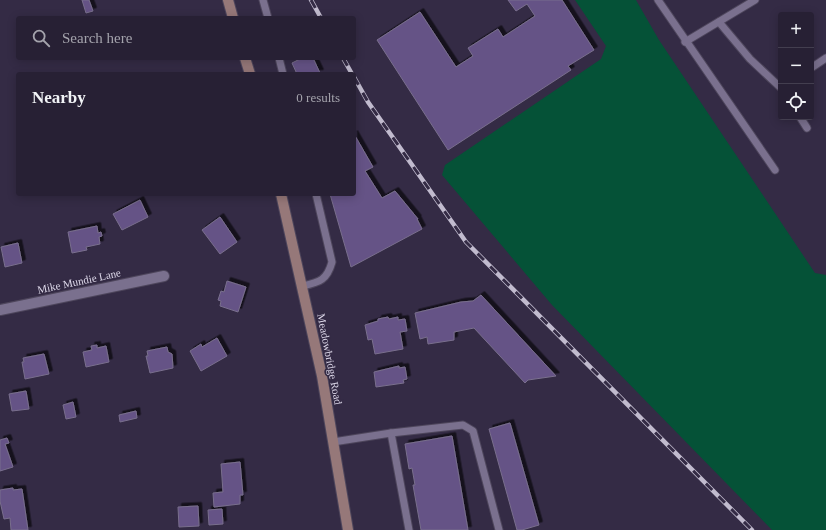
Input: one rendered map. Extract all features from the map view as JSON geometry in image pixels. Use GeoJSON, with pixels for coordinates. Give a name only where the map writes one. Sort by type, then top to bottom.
{"type":"FeatureCollection","features":[{"type":"Feature","properties":{"kind":"main road"},"geometry":{"type":"LineString","coordinates":[[228,0],[232,16]]}},
{"type":"Feature","properties":{"kind":"main road"},"geometry":{"type":"LineString","coordinates":[[246,60],[249,72]]}},
{"type":"Feature","properties":{"kind":"main road","name":"Meadowbridge Road"},"geometry":{"type":"LineString","coordinates":[[281,196],[303,286],[333,442],[348,530]]}},
{"type":"Feature","properties":{"kind":"street","name":"Mike Mundie Lane"},"geometry":{"type":"LineString","coordinates":[[0,310],[164,276]]}},
{"type":"Feature","properties":{"kind":"lane"},"geometry":{"type":"LineString","coordinates":[[263,0],[267,16]]}},
{"type":"Feature","properties":{"kind":"lane"},"geometry":{"type":"LineString","coordinates":[[658,0],[685,42],[775,170]]}},
{"type":"Feature","properties":{"kind":"lane"},"geometry":{"type":"LineString","coordinates":[[685,42],[755,0]]}},
{"type":"Feature","properties":{"kind":"lane"},"geometry":{"type":"LineString","coordinates":[[719,22],[750,59],[778,85]]}},
{"type":"Feature","properties":{"kind":"lane"},"geometry":{"type":"LineString","coordinates":[[814,66],[826,58]]}},
{"type":"Feature","properties":{"kind":"lane"},"geometry":{"type":"LineString","coordinates":[[280,60],[282,72]]}},
{"type":"Feature","properties":{"kind":"lane"},"geometry":{"type":"LineString","coordinates":[[802,120],[807,128]]}},
{"type":"Feature","properties":{"kind":"lane"},"geometry":{"type":"LineString","coordinates":[[303,286],[324,279],[330,272],[332,262],[316,196]]}},
{"type":"Feature","properties":{"kind":"lane"},"geometry":{"type":"LineString","coordinates":[[333,442],[392,433],[463,425],[473,431],[499,530]]}},
{"type":"Feature","properties":{"kind":"lane"},"geometry":{"type":"LineString","coordinates":[[392,433],[409,530]]}},
{"type":"Feature","properties":{"kind":"green space"},"geometry":{"type":"Polygon","coordinates":[[[575,0],[636,0],[659,40],[815,273],[826,275],[826,530],[772,530],[552,305],[442,175],[445,165],[601,59],[606,46],[575,0]]]}},
{"type":"Feature","properties":{"kind":"building"},"geometry":{"type":"Polygon","coordinates":[[[82,0],[89,0],[93,11],[86,13],[82,0]]]}},
{"type":"Feature","properties":{"kind":"building"},"geometry":{"type":"Polygon","coordinates":[[[508,0],[562,0],[594,50],[568,66],[571,70],[448,150],[377,40],[420,12],[456,67],[473,56],[468,48],[498,29],[503,37],[535,16],[527,4],[516,11],[508,0]]]}},
{"type":"Feature","properties":{"kind":"building"},"geometry":{"type":"Polygon","coordinates":[[[298,60],[314,60],[320,72],[296,72],[292,63],[298,60]]]}},
{"type":"Feature","properties":{"kind":"building"},"geometry":{"type":"Polygon","coordinates":[[[356,137],[373,167],[365,171],[382,198],[395,191],[418,219],[422,229],[351,267],[331,196],[356,196],[356,137]]]}},
{"type":"Feature","properties":{"kind":"building"},"geometry":{"type":"Polygon","coordinates":[[[140,200],[148,217],[122,230],[113,214],[140,200]]]}},
{"type":"Feature","properties":{"kind":"building"},"geometry":{"type":"Polygon","coordinates":[[[220,217],[237,242],[220,254],[202,230],[220,217]]]}},
{"type":"Feature","properties":{"kind":"building"},"geometry":{"type":"Polygon","coordinates":[[[97,226],[98,233],[101,232],[102,236],[99,237],[100,244],[86,247],[87,250],[72,253],[68,232],[97,226]]]}},
{"type":"Feature","properties":{"kind":"building"},"geometry":{"type":"Polygon","coordinates":[[[18,243],[22,263],[5,267],[1,247],[18,243]]]}},
{"type":"Feature","properties":{"kind":"building"},"geometry":{"type":"Polygon","coordinates":[[[227,281],[246,287],[238,312],[220,306],[221,301],[218,300],[221,291],[224,292],[227,281]]]}},
{"type":"Feature","properties":{"kind":"building"},"geometry":{"type":"Polygon","coordinates":[[[481,295],[556,376],[528,380],[525,383],[474,328],[454,332],[454,340],[428,344],[427,337],[420,339],[415,313],[461,302],[473,301],[481,295]]]}},
{"type":"Feature","properties":{"kind":"building"},"geometry":{"type":"Polygon","coordinates":[[[388,317],[389,319],[398,317],[398,320],[405,319],[407,331],[400,332],[403,349],[375,354],[372,339],[368,340],[365,325],[378,321],[378,319],[388,317]]]}},
{"type":"Feature","properties":{"kind":"building"},"geometry":{"type":"Polygon","coordinates":[[[217,338],[227,356],[201,371],[190,351],[201,344],[202,347],[217,338]]]}},
{"type":"Feature","properties":{"kind":"building"},"geometry":{"type":"Polygon","coordinates":[[[97,345],[97,348],[106,346],[109,362],[86,367],[83,352],[92,350],[91,346],[97,345]]]}},
{"type":"Feature","properties":{"kind":"building"},"geometry":{"type":"Polygon","coordinates":[[[167,347],[168,352],[172,354],[173,368],[150,373],[146,356],[148,356],[147,351],[167,347]]]}},
{"type":"Feature","properties":{"kind":"building"},"geometry":{"type":"Polygon","coordinates":[[[44,354],[49,374],[25,379],[22,362],[24,362],[23,358],[44,354]]]}},
{"type":"Feature","properties":{"kind":"building"},"geometry":{"type":"Polygon","coordinates":[[[399,366],[399,368],[405,367],[407,379],[403,380],[404,383],[376,387],[374,372],[399,366]]]}},
{"type":"Feature","properties":{"kind":"building"},"geometry":{"type":"Polygon","coordinates":[[[26,391],[29,409],[12,411],[9,394],[26,391]]]}},
{"type":"Feature","properties":{"kind":"building"},"geometry":{"type":"Polygon","coordinates":[[[73,402],[76,417],[66,419],[63,405],[73,402]]]}},
{"type":"Feature","properties":{"kind":"building"},"geometry":{"type":"Polygon","coordinates":[[[136,411],[137,418],[120,422],[119,415],[136,411]]]}},
{"type":"Feature","properties":{"kind":"building"},"geometry":{"type":"Polygon","coordinates":[[[510,423],[539,525],[522,530],[517,530],[489,429],[510,423]]]}},
{"type":"Feature","properties":{"kind":"building"},"geometry":{"type":"Polygon","coordinates":[[[452,436],[468,530],[421,530],[413,485],[415,485],[412,468],[409,469],[405,444],[452,436]]]}},
{"type":"Feature","properties":{"kind":"building"},"geometry":{"type":"Polygon","coordinates":[[[7,438],[9,443],[5,444],[13,467],[0,471],[0,440],[7,438]]]}},
{"type":"Feature","properties":{"kind":"building"},"geometry":{"type":"Polygon","coordinates":[[[240,462],[243,495],[240,495],[240,504],[214,507],[213,493],[223,492],[221,464],[240,462]]]}},
{"type":"Feature","properties":{"kind":"building"},"geometry":{"type":"Polygon","coordinates":[[[13,488],[13,490],[22,489],[28,530],[11,530],[10,518],[4,519],[0,501],[0,490],[13,488]]]}},
{"type":"Feature","properties":{"kind":"building"},"geometry":{"type":"Polygon","coordinates":[[[198,506],[199,526],[179,527],[178,507],[198,506]]]}},
{"type":"Feature","properties":{"kind":"building"},"geometry":{"type":"Polygon","coordinates":[[[222,509],[223,524],[209,525],[208,510],[222,509]]]}},
{"type":"Feature","properties":{"kind":"railway"},"geometry":{"type":"LineString","coordinates":[[311,0],[320,16]]}},
{"type":"Feature","properties":{"kind":"railway"},"geometry":{"type":"LineString","coordinates":[[344,60],[351,72]]}},
{"type":"Feature","properties":{"kind":"railway"},"geometry":{"type":"LineString","coordinates":[[356,81],[368,102],[466,242],[752,530]]}}]}
